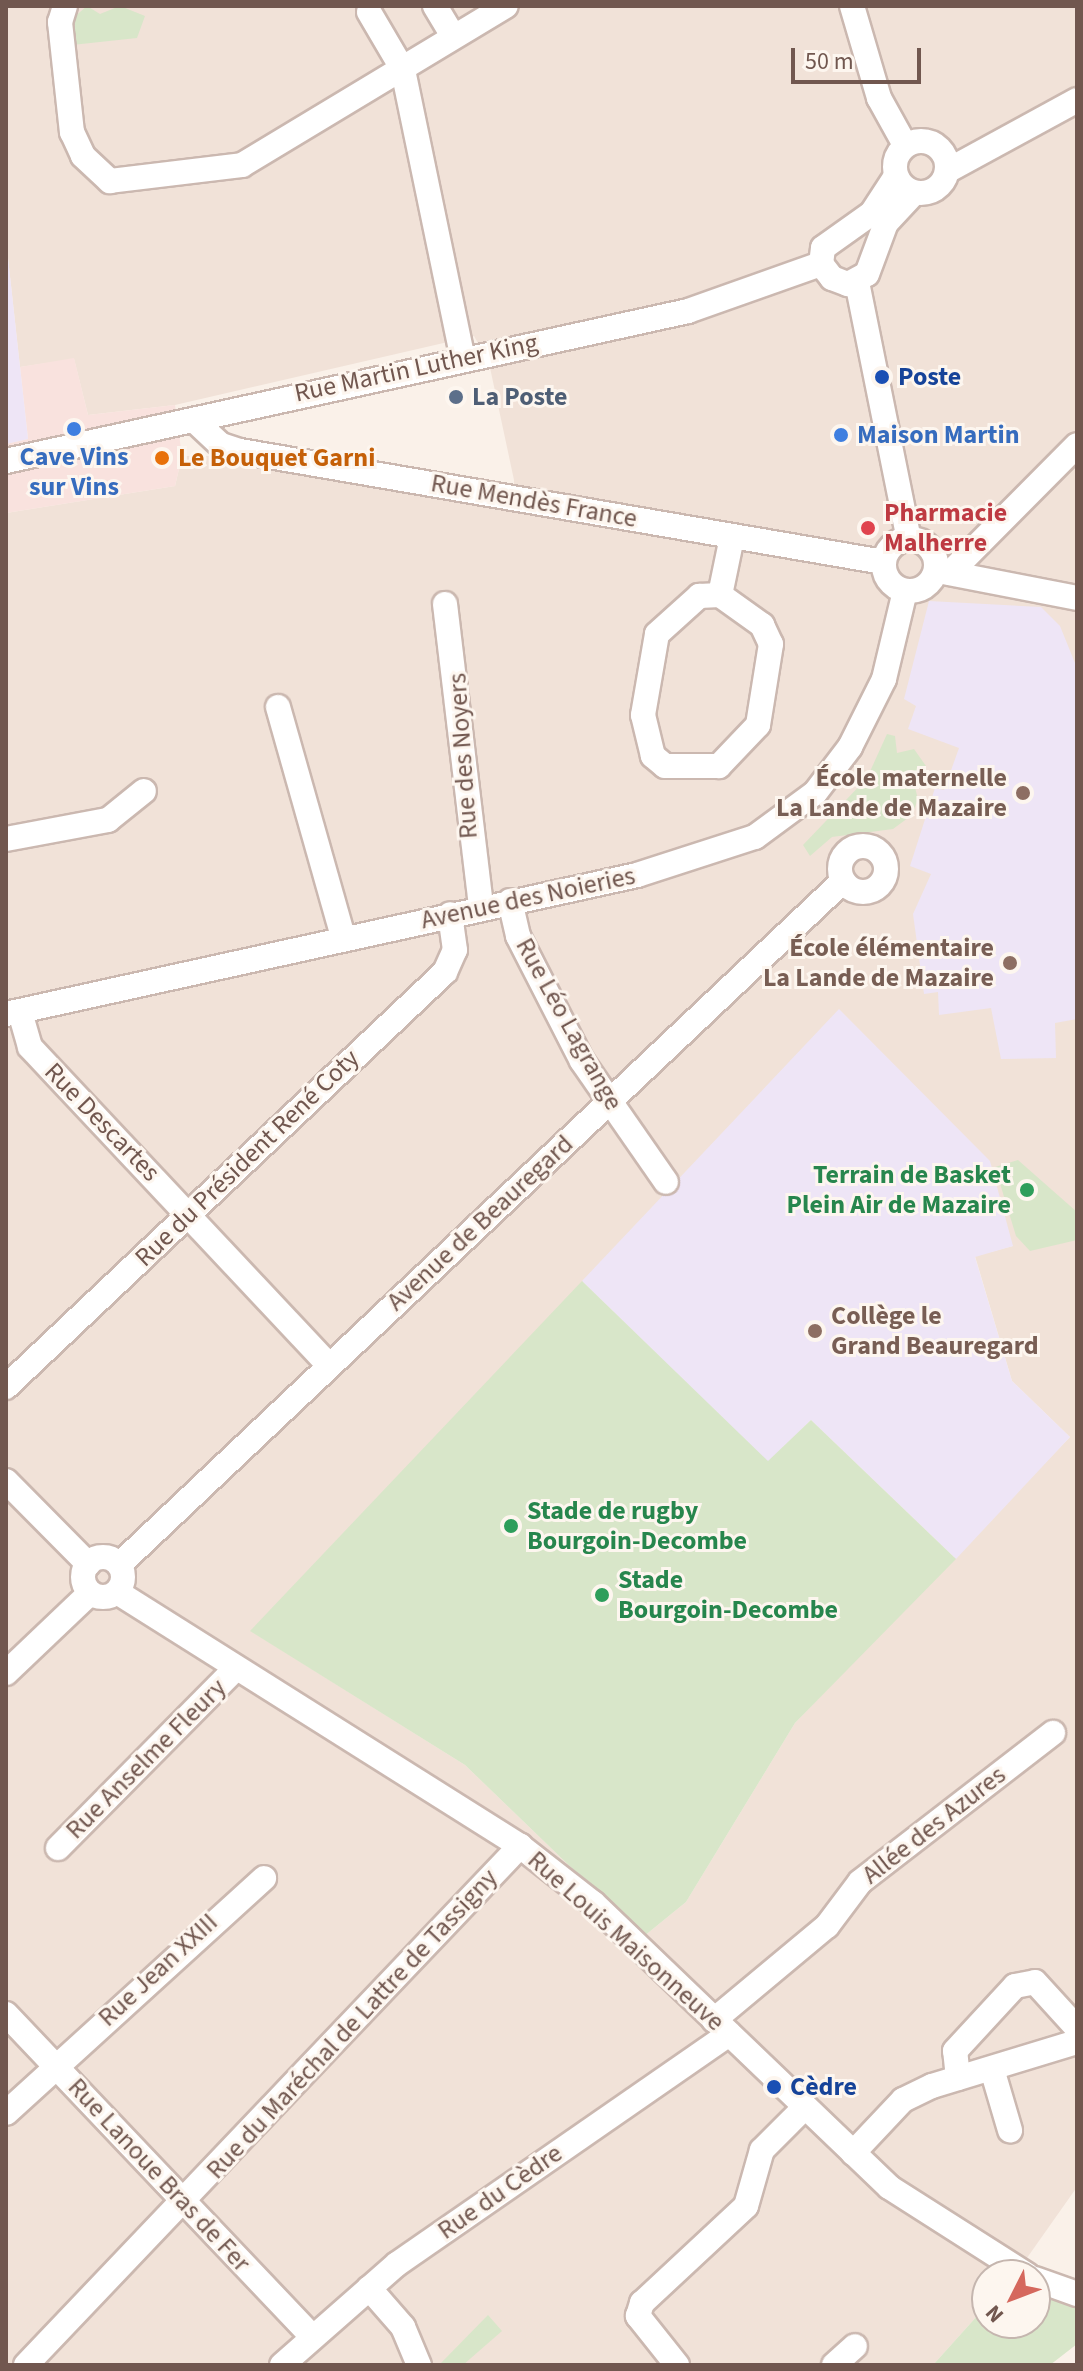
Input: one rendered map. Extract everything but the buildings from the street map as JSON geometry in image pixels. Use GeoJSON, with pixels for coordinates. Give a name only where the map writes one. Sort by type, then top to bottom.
{"type":"FeatureCollection","features":[{"type":"Feature","properties":{"kind":"street"},"geometry":{"type":"LineString","coordinates":[[65,6],[60,22],[72,132],[83,156],[110,181],[242,165],[506,6]]}},
{"type":"Feature","properties":{"kind":"street"},"geometry":{"type":"LineString","coordinates":[[435,6],[453,36]]}},
{"type":"Feature","properties":{"kind":"street"},"geometry":{"type":"LineString","coordinates":[[852,6],[879,98],[905,145],[905,184],[857,282],[909,539]]}},
{"type":"Feature","properties":{"kind":"street"},"geometry":{"type":"LineString","coordinates":[[369,12],[403,70],[463,359]]}},
{"type":"Feature","properties":{"kind":"street"},"geometry":{"type":"LineString","coordinates":[[905,184],[932,191],[947,171],[1077,100]]}},
{"type":"Feature","properties":{"kind":"street"},"geometry":{"type":"LineString","coordinates":[[905,145],[929,142],[946,159],[947,171]]}},
{"type":"Feature","properties":{"kind":"street"},"geometry":{"type":"LineString","coordinates":[[857,282],[838,282],[821,264],[828,241],[872,213],[905,184]]}},
{"type":"Feature","properties":{"kind":"street","name":"Rue Martin Luther King"},"geometry":{"type":"LineString","coordinates":[[6,461],[195,421],[240,404],[688,311],[821,264]]}},
{"type":"Feature","properties":{"kind":"street","name":"Rue Mendès France"},"geometry":{"type":"LineString","coordinates":[[195,421],[221,445],[240,451],[883,562]]}},
{"type":"Feature","properties":{"kind":"street"},"geometry":{"type":"LineString","coordinates":[[1077,445],[943,572],[924,587],[905,591],[888,580],[883,562],[892,545],[909,539],[929,548],[943,572],[1077,598]]}},
{"type":"Feature","properties":{"kind":"street"},"geometry":{"type":"LineString","coordinates":[[720,595],[732,537]]}},
{"type":"Feature","properties":{"kind":"street","name":"Avenue des Noieries"},"geometry":{"type":"LineString","coordinates":[[13,1013],[481,908],[732,847],[792,813],[834,770],[866,718],[884,679],[905,591]]}},
{"type":"Feature","properties":{"kind":"street"},"geometry":{"type":"LineString","coordinates":[[720,595],[762,625],[771,644],[758,725],[719,766],[665,766],[653,756],[643,715],[657,634],[699,596],[720,595]]}},
{"type":"Feature","properties":{"kind":"street","name":"Rue des Noyers"},"geometry":{"type":"LineString","coordinates":[[445,604],[481,908]]}},
{"type":"Feature","properties":{"kind":"street"},"geometry":{"type":"LineString","coordinates":[[278,707],[343,937]]}},
{"type":"Feature","properties":{"kind":"street"},"geometry":{"type":"LineString","coordinates":[[6,839],[108,820],[144,791]]}},
{"type":"Feature","properties":{"kind":"street","name":"Avenue de Beauregard"},"geometry":{"type":"LineString","coordinates":[[119,1565],[843,881]]}},
{"type":"Feature","properties":{"kind":"street","name":"Rue Léo Lagrange"},"geometry":{"type":"LineString","coordinates":[[510,901],[518,936],[608,1103],[666,1182]]}},
{"type":"Feature","properties":{"kind":"street","name":"Rue du Président René Coty"},"geometry":{"type":"LineString","coordinates":[[6,1387],[445,972],[455,950],[450,914]]}},
{"type":"Feature","properties":{"kind":"street","name":"Rue Descartes"},"geometry":{"type":"LineString","coordinates":[[13,1013],[30,1047],[329,1365]]}},
{"type":"Feature","properties":{"kind":"street"},"geometry":{"type":"LineString","coordinates":[[6,1481],[88,1564]]}},
{"type":"Feature","properties":{"kind":"street"},"geometry":{"type":"LineString","coordinates":[[6,1673],[90,1593],[117,1592],[119,1565],[103,1558],[88,1564],[83,1576],[90,1593]]}},
{"type":"Feature","properties":{"kind":"street","name":"Rue Louis Maisonneuve"},"geometry":{"type":"LineString","coordinates":[[117,1592],[234,1670],[367,1743],[520,1846],[722,2027],[853,2153],[929,2216],[1000,2259]]}},
{"type":"Feature","properties":{"kind":"street","name":"Rue Anselme Fleury"},"geometry":{"type":"LineString","coordinates":[[58,1848],[234,1670]]}},
{"type":"Feature","properties":{"kind":"street","name":"Allée des Azures"},"geometry":{"type":"LineString","coordinates":[[722,2027],[827,1926],[860,1882],[1053,1733]]}},
{"type":"Feature","properties":{"kind":"street","name":"Rue du Maréchal de Lattre de Tassigny"},"geometry":{"type":"LineString","coordinates":[[26,2365],[520,1846]]}},
{"type":"Feature","properties":{"kind":"street","name":"Rue Jean XXIII"},"geometry":{"type":"LineString","coordinates":[[6,2113],[264,1878]]}},
{"type":"Feature","properties":{"kind":"street"},"geometry":{"type":"LineString","coordinates":[[958,2078],[955,2051],[1015,1986],[1035,1982],[1077,2028]]}},
{"type":"Feature","properties":{"kind":"street","name":"Rue Lanoue Bras de Fer"},"geometry":{"type":"LineString","coordinates":[[6,2014],[312,2337]]}},
{"type":"Feature","properties":{"kind":"street","name":"Rue du Cèdre"},"geometry":{"type":"LineString","coordinates":[[282,2365],[369,2288],[722,2027]]}},
{"type":"Feature","properties":{"kind":"street"},"geometry":{"type":"LineString","coordinates":[[853,2153],[903,2100],[958,2078],[1077,2042]]}},
{"type":"Feature","properties":{"kind":"street"},"geometry":{"type":"LineString","coordinates":[[992,2069],[1010,2130]]}},
{"type":"Feature","properties":{"kind":"street"},"geometry":{"type":"LineString","coordinates":[[677,2365],[638,2316],[642,2303],[746,2206],[762,2150],[805,2107]]}},
{"type":"Feature","properties":{"kind":"street"},"geometry":{"type":"LineString","coordinates":[[1051,2285],[1077,2294]]}},
{"type":"Feature","properties":{"kind":"street"},"geometry":{"type":"LineString","coordinates":[[369,2288],[403,2327],[419,2365]]}},
{"type":"Feature","properties":{"kind":"street"},"geometry":{"type":"LineString","coordinates":[[834,2365],[855,2346]]}},
{"type":"Feature","properties":{"kind":"shaded area"},"geometry":{"type":"Polygon","coordinates":[[[6,6],[1077,6],[1077,2187],[1026,2259],[971,2259],[971,2323],[933,2365],[6,2365],[6,513],[175,486],[182,456],[226,456],[514,505],[514,480],[489,363],[474,336],[175,405],[88,415],[74,359],[20,367],[6,240],[6,6]],[[772,1083],[251,1631],[465,1765],[643,1937],[686,1902],[795,1723],[1070,1437],[1012,1381],[975,1256],[1013,1246],[772,1083]]]}},
{"type":"Feature","properties":{"kind":"shaded area"},"geometry":{"type":"Polygon","coordinates":[[[6,240],[28,439],[6,444],[6,240]]]}},
{"type":"Feature","properties":{"kind":"shaded area"},"geometry":{"type":"Polygon","coordinates":[[[74,358],[88,415],[175,405],[182,456],[175,486],[6,513],[6,444],[28,439],[20,367],[74,358]]]}},
{"type":"Feature","properties":{"kind":"shaded area"},"geometry":{"type":"Polygon","coordinates":[[[929,601],[1041,607],[1060,626],[1077,668],[1077,1019],[1055,1023],[1056,1058],[1001,1059],[991,1008],[939,1015],[938,992],[924,994],[913,914],[931,874],[910,866],[935,788],[944,790],[959,748],[908,729],[916,706],[904,699],[929,601]]]}},
{"type":"Feature","properties":{"kind":"shaded area","name":"Collège le Grand Beauregard"},"geometry":{"type":"Polygon","coordinates":[[[839,1009],[990,1161],[1013,1246],[975,1257],[1012,1381],[1070,1437],[956,1559],[811,1420],[768,1462],[582,1281],[839,1009]]]}},
{"type":"Feature","properties":{"kind":"green space"},"geometry":{"type":"Polygon","coordinates":[[[87,6],[100,14],[120,6],[145,16],[137,38],[72,45],[73,18],[87,6]]]}},
{"type":"Feature","properties":{"kind":"green space"},"geometry":{"type":"Polygon","coordinates":[[[887,734],[895,736],[897,753],[914,749],[926,766],[912,776],[918,799],[912,815],[893,829],[832,837],[810,856],[803,845],[867,778],[887,734]]]}},
{"type":"Feature","properties":{"kind":"green space","name":"Terrain de Basket Plein Air de Mazaire"},"geometry":{"type":"Polygon","coordinates":[[[1018,1160],[1077,1212],[1077,1240],[1030,1251],[1016,1236],[995,1167],[1018,1160]]]}},
{"type":"Feature","properties":{"kind":"green space","name":"Stade Bourgoin-Decombe"},"geometry":{"type":"Polygon","coordinates":[[[582,1281],[768,1461],[811,1420],[956,1559],[795,1723],[686,1902],[643,1937],[465,1765],[250,1631],[582,1281]]]}},
{"type":"Feature","properties":{"kind":"green space"},"geometry":{"type":"Polygon","coordinates":[[[1051,2270],[1077,2280],[1077,2344],[1050,2365],[933,2365],[971,2323],[971,2339],[1051,2339],[1051,2270]]]}},
{"type":"Feature","properties":{"kind":"green space"},"geometry":{"type":"Polygon","coordinates":[[[488,2315],[502,2331],[463,2365],[439,2365],[488,2315]]]}},
{"type":"Feature","properties":{"kind":"place","name":"Poste"},"geometry":{"type":"Point","coordinates":[882,377]}},
{"type":"Feature","properties":{"kind":"place","name":"La Poste"},"geometry":{"type":"Point","coordinates":[456,397]}},
{"type":"Feature","properties":{"kind":"place","name":"Cave Vins sur Vins"},"geometry":{"type":"Point","coordinates":[74,429]}},
{"type":"Feature","properties":{"kind":"place","name":"Maison Martin"},"geometry":{"type":"Point","coordinates":[841,435]}},
{"type":"Feature","properties":{"kind":"place","name":"Le Bouquet Garni"},"geometry":{"type":"Point","coordinates":[162,458]}},
{"type":"Feature","properties":{"kind":"place","name":"Pharmacie Malherre"},"geometry":{"type":"Point","coordinates":[868,528]}},
{"type":"Feature","properties":{"kind":"place","name":"École maternelle La Lande de Mazaire"},"geometry":{"type":"Point","coordinates":[1023,793]}},
{"type":"Feature","properties":{"kind":"place","name":"École élémentaire La Lande de Mazaire"},"geometry":{"type":"Point","coordinates":[1010,963]}},
{"type":"Feature","properties":{"kind":"place","name":"Terrain de Basket Plein Air de Mazaire"},"geometry":{"type":"Point","coordinates":[1027,1190]}},
{"type":"Feature","properties":{"kind":"place","name":"Collège le Grand Beauregard"},"geometry":{"type":"Point","coordinates":[815,1331]}},
{"type":"Feature","properties":{"kind":"place","name":"Stade de rugby Bourgoin-Decombe"},"geometry":{"type":"Point","coordinates":[511,1526]}},
{"type":"Feature","properties":{"kind":"place","name":"Stade Bourgoin-Decombe"},"geometry":{"type":"Point","coordinates":[602,1595]}},
{"type":"Feature","properties":{"kind":"place","name":"Cèdre"},"geometry":{"type":"Point","coordinates":[774,2087]}}]}
